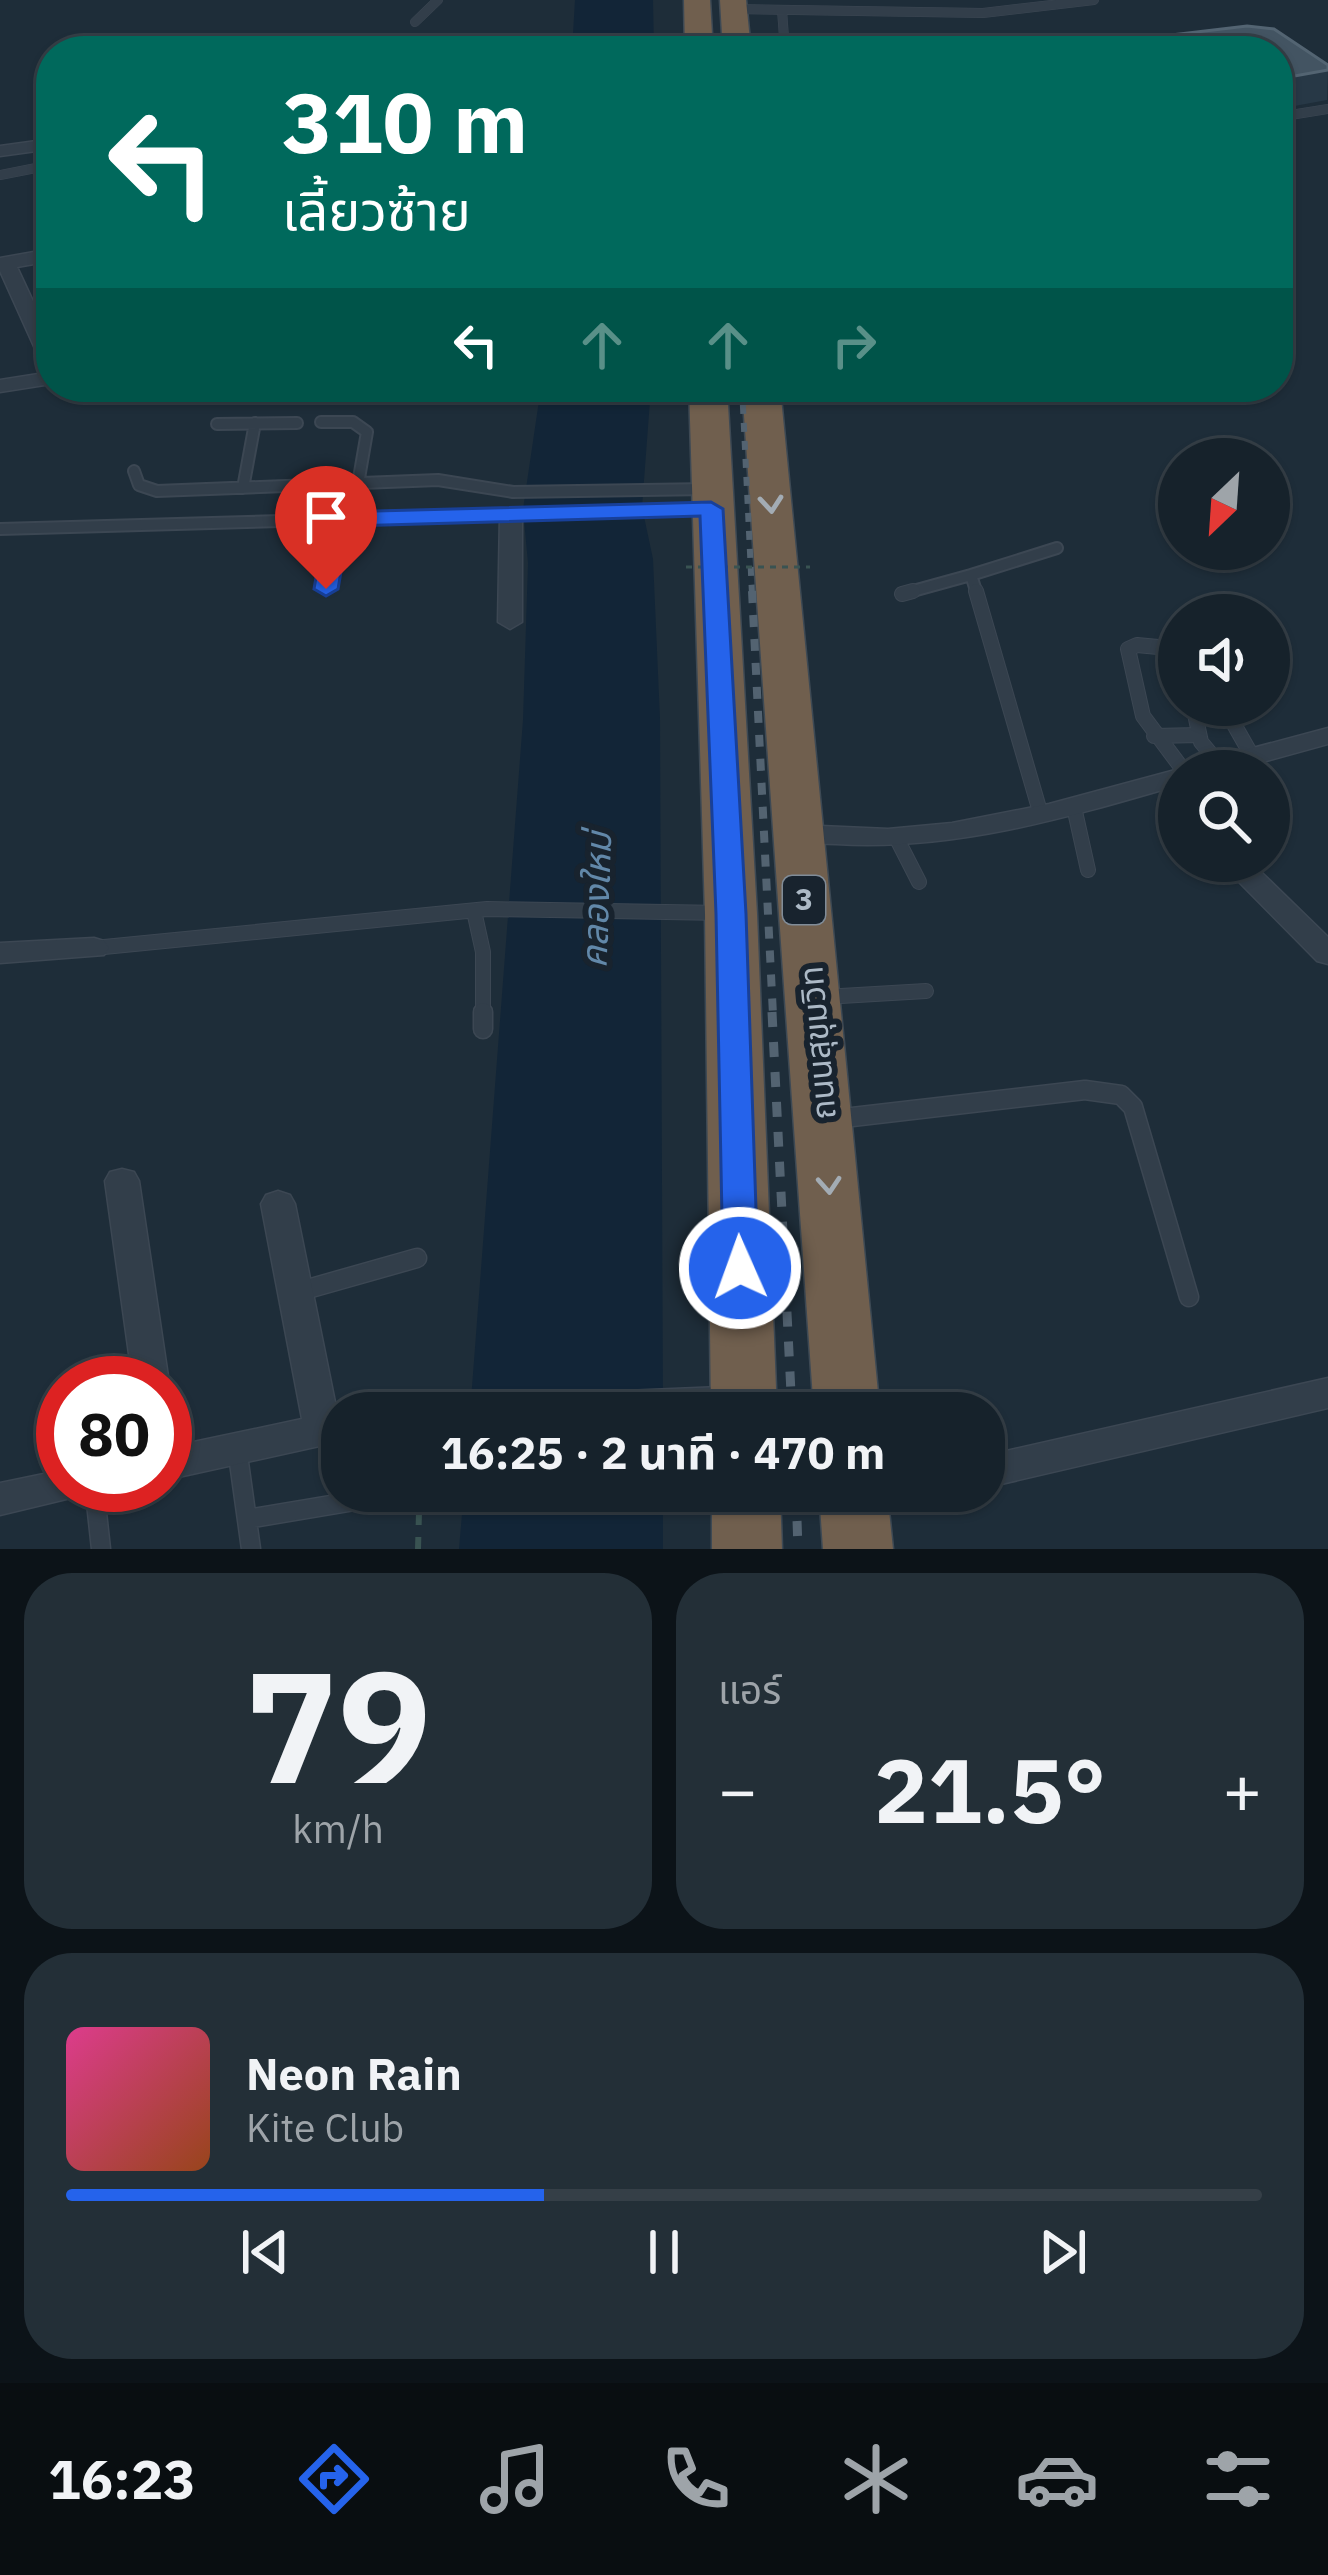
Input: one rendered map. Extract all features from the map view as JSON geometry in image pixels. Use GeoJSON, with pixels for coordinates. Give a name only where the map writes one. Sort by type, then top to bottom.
{"type":"FeatureCollection","features":[{"type":"Feature","properties":{"kind":"highway"},"geometry":{"type":"LineString","coordinates":[[697,0],[698,36]]}},
{"type":"Feature","properties":{"kind":"highway"},"geometry":{"type":"LineString","coordinates":[[733,5],[736,36]]}},
{"type":"Feature","properties":{"kind":"highway"},"geometry":{"type":"LineString","coordinates":[[706,402],[691,499],[731,914],[744,1392]]}},
{"type":"Feature","properties":{"kind":"highway","name":"ถนนสุขุมวิท"},"geometry":{"type":"LineString","coordinates":[[762,402],[845,1392]]}},
{"type":"Feature","properties":{"kind":"highway"},"geometry":{"type":"LineString","coordinates":[[746,1512],[747,1549]]}},
{"type":"Feature","properties":{"kind":"street"},"geometry":{"type":"LineString","coordinates":[[0,151],[36,146]]}},
{"type":"Feature","properties":{"kind":"street"},"geometry":{"type":"LineString","coordinates":[[36,258],[3,264],[36,331]]}},
{"type":"Feature","properties":{"kind":"street"},"geometry":{"type":"LineString","coordinates":[[0,386],[36,380]]}},
{"type":"Feature","properties":{"kind":"street"},"geometry":{"type":"LineString","coordinates":[[510,622],[514,507]]}},
{"type":"Feature","properties":{"kind":"street"},"geometry":{"type":"LineString","coordinates":[[1275,750],[1328,736]]}},
{"type":"Feature","properties":{"kind":"street"},"geometry":{"type":"LineString","coordinates":[[798,834],[896,837],[959,832],[1074,807],[1158,781]]}},
{"type":"Feature","properties":{"kind":"street"},"geometry":{"type":"LineString","coordinates":[[1255,882],[1328,954]]}},
{"type":"Feature","properties":{"kind":"street"},"geometry":{"type":"LineString","coordinates":[[0,953],[94,948]]}},
{"type":"Feature","properties":{"kind":"street"},"geometry":{"type":"LineString","coordinates":[[122,1181],[147,1356]]}},
{"type":"Feature","properties":{"kind":"street"},"geometry":{"type":"LineString","coordinates":[[278,1204],[323,1392]]}},
{"type":"Feature","properties":{"kind":"street"},"geometry":{"type":"LineString","coordinates":[[1005,1467],[1328,1393]]}},
{"type":"Feature","properties":{"kind":"street"},"geometry":{"type":"LineString","coordinates":[[192,1458],[321,1429]]}},
{"type":"Feature","properties":{"kind":"street"},"geometry":{"type":"LineString","coordinates":[[0,1499],[36,1491]]}},
{"type":"Feature","properties":{"kind":"lane"},"geometry":{"type":"LineString","coordinates":[[416,22],[437,0]]}},
{"type":"Feature","properties":{"kind":"lane"},"geometry":{"type":"LineString","coordinates":[[733,5],[942,14],[1094,0]]}},
{"type":"Feature","properties":{"kind":"lane"},"geometry":{"type":"LineString","coordinates":[[782,10],[783,36]]}},
{"type":"Feature","properties":{"kind":"lane"},"geometry":{"type":"LineString","coordinates":[[1293,118],[1328,112]]}},
{"type":"Feature","properties":{"kind":"lane"},"geometry":{"type":"LineString","coordinates":[[0,176],[36,168]]}},
{"type":"Feature","properties":{"kind":"lane"},"geometry":{"type":"LineString","coordinates":[[321,422],[353,422],[367,432],[358,484]]}},
{"type":"Feature","properties":{"kind":"lane"},"geometry":{"type":"LineString","coordinates":[[243,488],[255,423]]}},
{"type":"Feature","properties":{"kind":"lane"},"geometry":{"type":"LineString","coordinates":[[217,424],[297,423]]}},
{"type":"Feature","properties":{"kind":"lane"},"geometry":{"type":"LineString","coordinates":[[134,470],[145,490],[438,480],[514,507],[691,499]]}},
{"type":"Feature","properties":{"kind":"lane"},"geometry":{"type":"LineString","coordinates":[[309,508],[310,485]]}},
{"type":"Feature","properties":{"kind":"lane"},"geometry":{"type":"LineString","coordinates":[[0,529],[338,519],[691,499]]}},
{"type":"Feature","properties":{"kind":"lane"},"geometry":{"type":"LineString","coordinates":[[326,589],[338,519]]}},
{"type":"Feature","properties":{"kind":"lane"},"geometry":{"type":"LineString","coordinates":[[902,594],[1057,548]]}},
{"type":"Feature","properties":{"kind":"lane"},"geometry":{"type":"LineString","coordinates":[[971,575],[1041,815]]}},
{"type":"Feature","properties":{"kind":"lane"},"geometry":{"type":"LineString","coordinates":[[1158,647],[1128,649],[1143,716],[1164,750]]}},
{"type":"Feature","properties":{"kind":"lane"},"geometry":{"type":"LineString","coordinates":[[1197,726],[1202,750]]}},
{"type":"Feature","properties":{"kind":"lane"},"geometry":{"type":"LineString","coordinates":[[1154,736],[1199,735]]}},
{"type":"Feature","properties":{"kind":"lane"},"geometry":{"type":"LineString","coordinates":[[1074,807],[1088,870]]}},
{"type":"Feature","properties":{"kind":"lane"},"geometry":{"type":"LineString","coordinates":[[896,837],[919,882]]}},
{"type":"Feature","properties":{"kind":"lane"},"geometry":{"type":"LineString","coordinates":[[480,910],[483,1029]]}},
{"type":"Feature","properties":{"kind":"lane"},"geometry":{"type":"LineString","coordinates":[[94,948],[480,910],[731,914]]}},
{"type":"Feature","properties":{"kind":"lane"},"geometry":{"type":"LineString","coordinates":[[813,998],[926,991]]}},
{"type":"Feature","properties":{"kind":"lane"},"geometry":{"type":"LineString","coordinates":[[824,1120],[1085,1090],[1121,1095],[1133,1107],[1189,1297]]}},
{"type":"Feature","properties":{"kind":"lane"},"geometry":{"type":"LineString","coordinates":[[297,1292],[417,1258]]}},
{"type":"Feature","properties":{"kind":"lane"},"geometry":{"type":"LineString","coordinates":[[237,1448],[251,1549]]}},
{"type":"Feature","properties":{"kind":"lane"},"geometry":{"type":"LineString","coordinates":[[247,1519],[321,1511]]}},
{"type":"Feature","properties":{"kind":"lane"},"geometry":{"type":"LineString","coordinates":[[97,1512],[100,1549]]}},
{"type":"Feature","properties":{"kind":"path"},"geometry":{"type":"LineString","coordinates":[[686,567],[810,568]]}},
{"type":"Feature","properties":{"kind":"path"},"geometry":{"type":"LineString","coordinates":[[417,1512],[418,1549]]}},
{"type":"Feature","properties":{"kind":"water"},"geometry":{"type":"Polygon","coordinates":[[[575,0],[653,0],[654,36],[573,36],[575,0]]]}},
{"type":"Feature","properties":{"kind":"water","name":"คลองใหม่"},"geometry":{"type":"Polygon","coordinates":[[[539,402],[650,402],[642,507],[653,559],[660,719],[663,1392],[472,1392],[523,720],[528,563],[523,509],[539,402]]]}},
{"type":"Feature","properties":{"kind":"water"},"geometry":{"type":"Polygon","coordinates":[[[462,1512],[663,1512],[663,1549],[459,1549],[462,1512]]]}},
{"type":"Feature","properties":{"kind":"building"},"geometry":{"type":"Polygon","coordinates":[[[1247,26],[1274,29],[1284,36],[1163,36],[1247,26]]]}},
{"type":"Feature","properties":{"kind":"building"},"geometry":{"type":"Polygon","coordinates":[[[1293,42],[1328,65],[1328,70],[1293,76],[1293,42]]]}},
{"type":"Feature","properties":{"kind":"railway"},"geometry":{"type":"LineString","coordinates":[[743,402],[752,594]]}},
{"type":"Feature","properties":{"kind":"railway"},"geometry":{"type":"LineString","coordinates":[[752,591],[773,1015]]}},
{"type":"Feature","properties":{"kind":"railway"},"geometry":{"type":"LineString","coordinates":[[772,1012],[791,1392]]}},
{"type":"Feature","properties":{"kind":"railway"},"geometry":{"type":"LineString","coordinates":[[797,1512],[798,1549]]}},
{"type":"Feature","properties":{"kind":"route"},"geometry":{"type":"LineString","coordinates":[[326,589],[338,519],[711,509],[731,914],[740,1268]]}}]}
